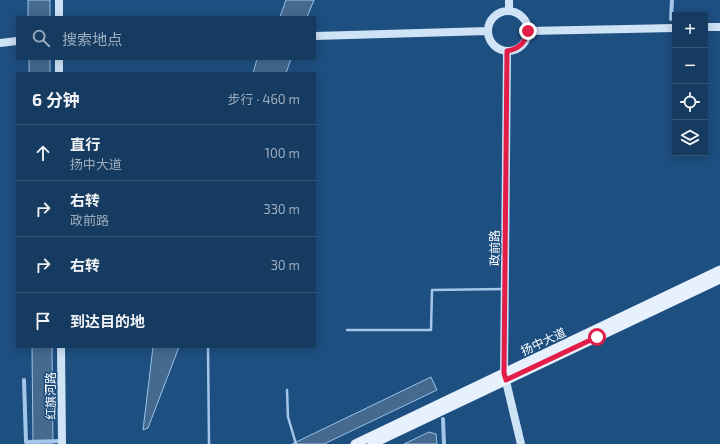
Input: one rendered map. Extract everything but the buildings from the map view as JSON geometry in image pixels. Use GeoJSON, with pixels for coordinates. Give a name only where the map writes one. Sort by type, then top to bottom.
{"type":"FeatureCollection","features":[{"type":"Feature","properties":{"kind":"main road","name":"扬中大道"},"geometry":{"type":"LineString","coordinates":[[372,444],[505,376],[720,270]]}},
{"type":"Feature","properties":{"kind":"main road","name":"扬中大道"},"geometry":{"type":"LineString","coordinates":[[355,444],[720,279]]}},
{"type":"Feature","properties":{"kind":"street"},"geometry":{"type":"LineString","coordinates":[[59,0],[59,16]]}},
{"type":"Feature","properties":{"kind":"street"},"geometry":{"type":"LineString","coordinates":[[509,0],[509,11]]}},
{"type":"Feature","properties":{"kind":"street"},"geometry":{"type":"LineString","coordinates":[[671,20],[672,0]]}},
{"type":"Feature","properties":{"kind":"street"},"geometry":{"type":"LineString","coordinates":[[509,11],[517,13],[523,18],[528,31],[526,39],[521,45],[515,49],[507,51],[494,45],[488,31],[494,16],[501,12],[509,11]]}},
{"type":"Feature","properties":{"kind":"street"},"geometry":{"type":"LineString","coordinates":[[708,28],[720,27]]}},
{"type":"Feature","properties":{"kind":"street"},"geometry":{"type":"LineString","coordinates":[[528,31],[672,28]]}},
{"type":"Feature","properties":{"kind":"street"},"geometry":{"type":"LineString","coordinates":[[316,36],[488,31]]}},
{"type":"Feature","properties":{"kind":"street"},"geometry":{"type":"LineString","coordinates":[[0,43],[16,41]]}},
{"type":"Feature","properties":{"kind":"street","name":"政前路"},"geometry":{"type":"LineString","coordinates":[[507,51],[505,376],[521,444]]}},
{"type":"Feature","properties":{"kind":"street"},"geometry":{"type":"LineString","coordinates":[[59,60],[59,72]]}},
{"type":"Feature","properties":{"kind":"street","name":"红旗河路"},"geometry":{"type":"LineString","coordinates":[[61,348],[62,442]]}},
{"type":"Feature","properties":{"kind":"street"},"geometry":{"type":"LineString","coordinates":[[24,380],[26,442],[62,442]]}},
{"type":"Feature","properties":{"kind":"street"},"geometry":{"type":"LineString","coordinates":[[443,419],[444,444]]}},
{"type":"Feature","properties":{"kind":"lane"},"geometry":{"type":"LineString","coordinates":[[347,330],[431,330],[432,290],[505,289]]}},
{"type":"Feature","properties":{"kind":"lane"},"geometry":{"type":"LineString","coordinates":[[208,348],[209,444]]}},
{"type":"Feature","properties":{"kind":"lane"},"geometry":{"type":"LineString","coordinates":[[287,390],[288,417],[296,444]]}},
{"type":"Feature","properties":{"kind":"water"},"geometry":{"type":"Polygon","coordinates":[[[28,0],[50,0],[50,16],[28,16],[28,0]]]}},
{"type":"Feature","properties":{"kind":"water"},"geometry":{"type":"Polygon","coordinates":[[[286,0],[314,0],[307,16],[280,16],[286,0]]]}},
{"type":"Feature","properties":{"kind":"water"},"geometry":{"type":"Polygon","coordinates":[[[29,60],[50,60],[50,72],[29,72],[29,60]]]}},
{"type":"Feature","properties":{"kind":"water"},"geometry":{"type":"Polygon","coordinates":[[[257,60],[291,60],[286,72],[253,72],[257,60]]]}},
{"type":"Feature","properties":{"kind":"water"},"geometry":{"type":"Polygon","coordinates":[[[32,348],[52,348],[53,444],[33,444],[32,348]]]}},
{"type":"Feature","properties":{"kind":"water"},"geometry":{"type":"Polygon","coordinates":[[[153,348],[179,348],[148,428],[143,430],[153,348]]]}},
{"type":"Feature","properties":{"kind":"water"},"geometry":{"type":"Polygon","coordinates":[[[431,377],[437,390],[324,444],[292,444],[431,377]]]}},
{"type":"Feature","properties":{"kind":"water"},"geometry":{"type":"Polygon","coordinates":[[[429,432],[436,434],[437,444],[404,444],[429,432]]]}},
{"type":"Feature","properties":{"kind":"route"},"geometry":{"type":"LineString","coordinates":[[528,31],[526,39],[521,45],[515,49],[507,51],[504,373],[506,380],[597,337]]}}]}
